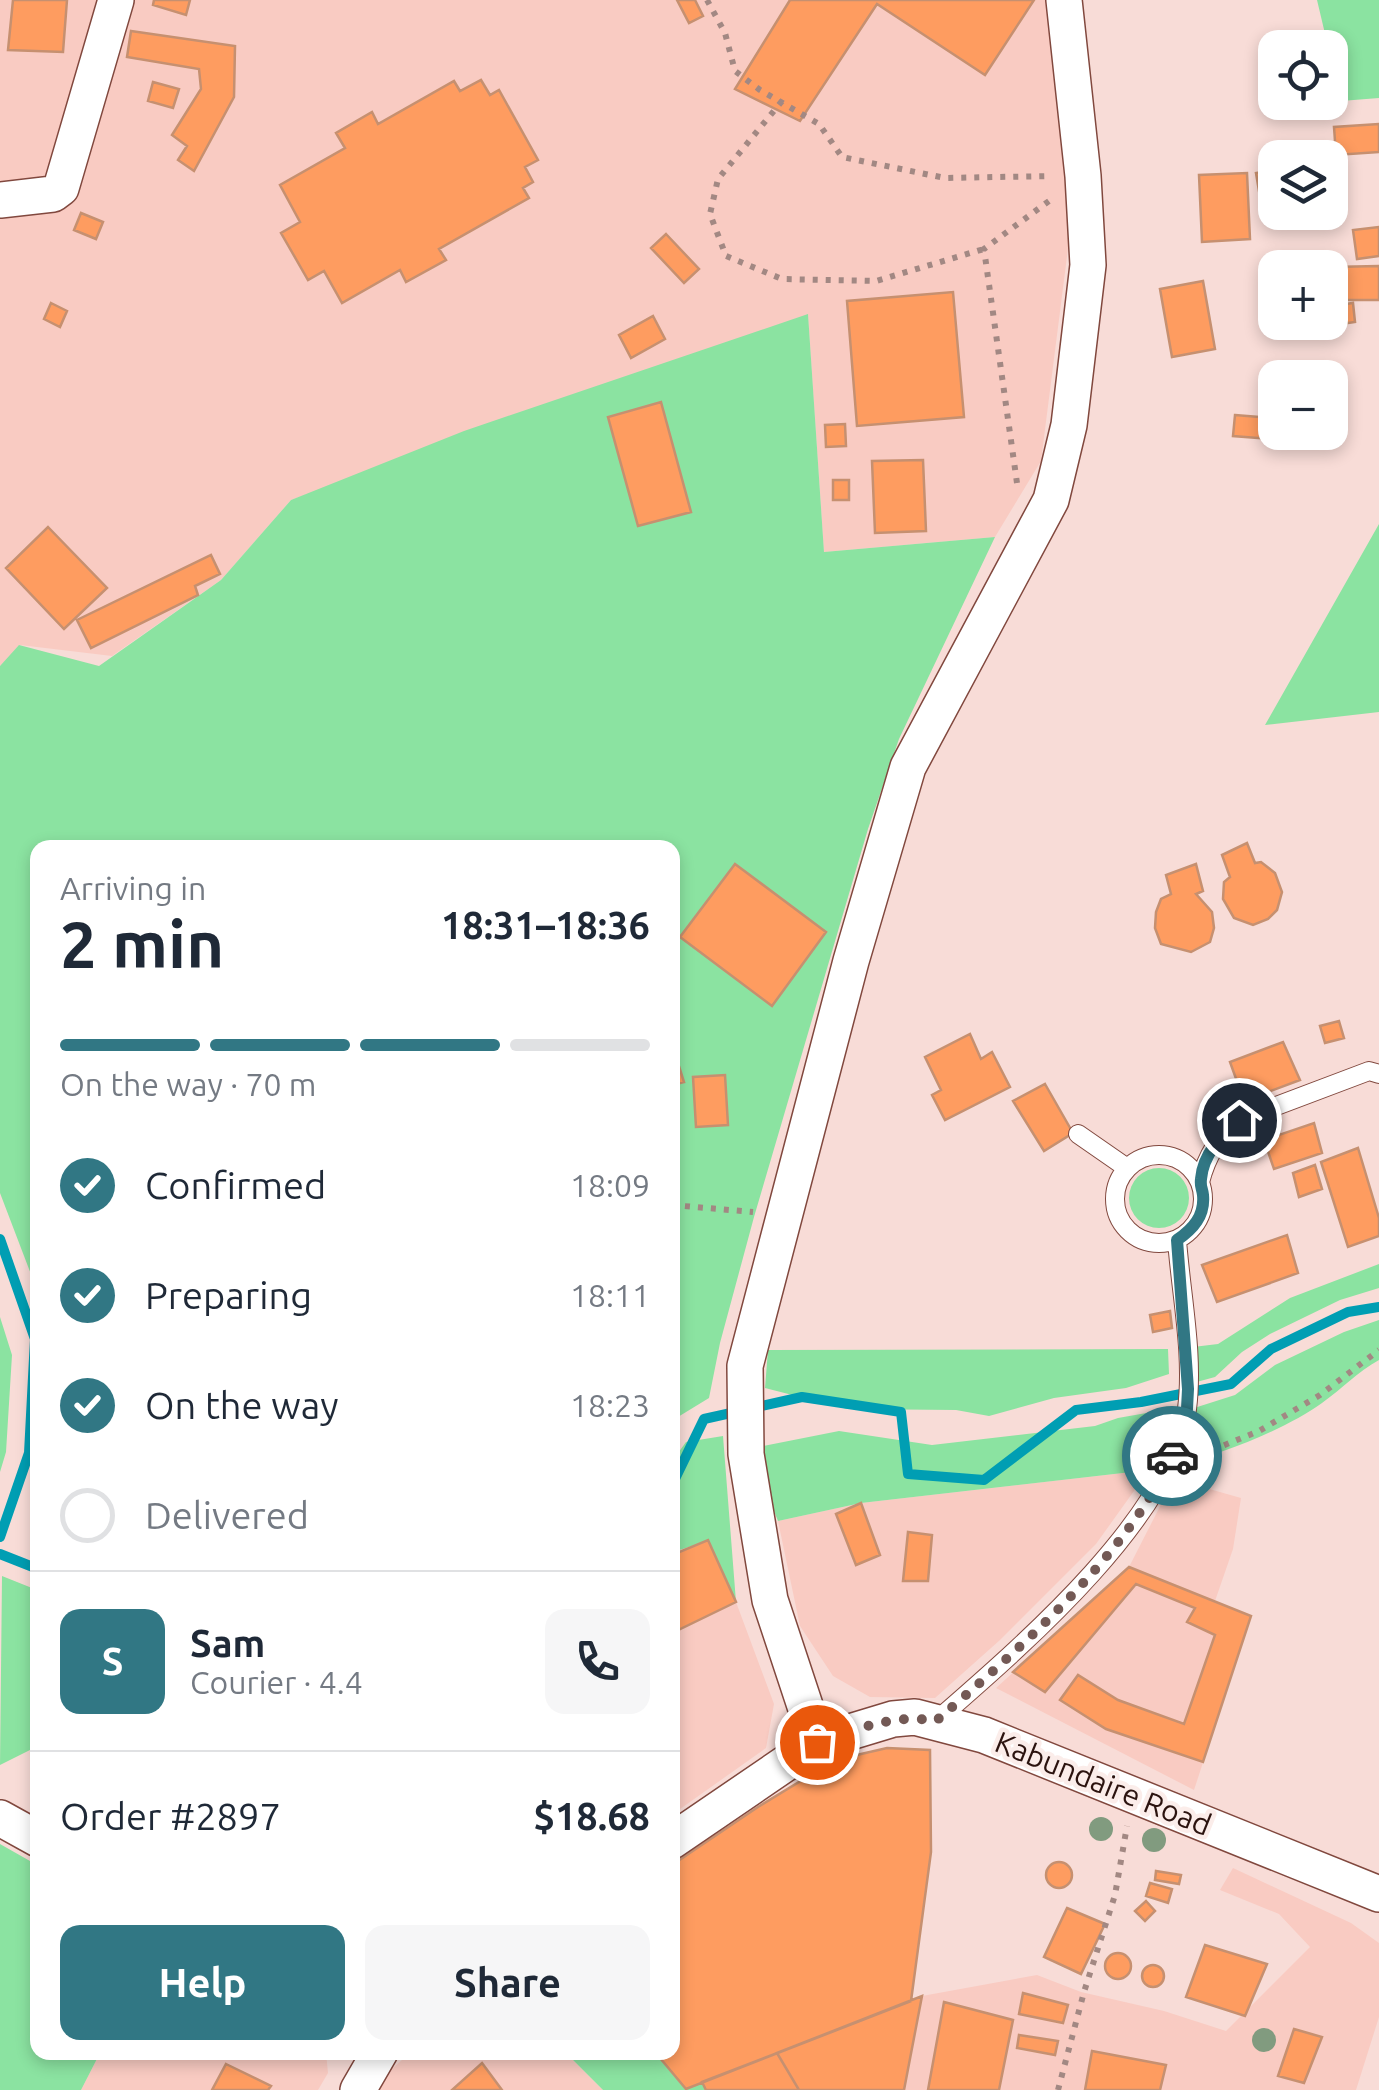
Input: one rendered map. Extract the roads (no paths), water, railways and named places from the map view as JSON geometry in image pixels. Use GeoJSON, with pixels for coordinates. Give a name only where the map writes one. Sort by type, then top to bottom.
{"type":"FeatureCollection","features":[{"type":"Feature","properties":{"kind":"street"},"geometry":{"type":"LineString","coordinates":[[0,200],[53,194],[61,188],[116,0]]}},
{"type":"Feature","properties":{"kind":"street"},"geometry":{"type":"LineString","coordinates":[[817,1742],[770,1600],[746,1454],[746,1366],[851,961],[908,767],[1051,500],[1069,425],[1088,265],[1083,176],[1064,0]]}},
{"type":"Feature","properties":{"kind":"street","name":"Kabundaire Road"},"geometry":{"type":"LineString","coordinates":[[680,1836],[817,1742],[893,1719],[915,1717],[984,1735],[1379,1894]]}},
{"type":"Feature","properties":{"kind":"street"},"geometry":{"type":"LineString","coordinates":[[0,1818],[30,1835]]}},
{"type":"Feature","properties":{"kind":"street"},"geometry":{"type":"LineString","coordinates":[[358,2090],[375,2060]]}},
{"type":"Feature","properties":{"kind":"lane"},"geometry":{"type":"LineString","coordinates":[[1200,1182],[1206,1158],[1222,1135],[1239,1120],[1369,1071],[1379,1074]]}},
{"type":"Feature","properties":{"kind":"lane"},"geometry":{"type":"LineString","coordinates":[[1078,1134],[1128,1168]]}},
{"type":"Feature","properties":{"kind":"lane"},"geometry":{"type":"LineString","coordinates":[[1159,1154],[1176,1158],[1190,1167],[1200,1182],[1204,1199],[1200,1216],[1191,1230],[1177,1240],[1160,1245],[1142,1241],[1127,1231],[1118,1216],[1114,1199],[1118,1182],[1142,1158],[1159,1154]]}},
{"type":"Feature","properties":{"kind":"lane"},"geometry":{"type":"LineString","coordinates":[[936,1721],[1000,1666],[1079,1584],[1137,1520],[1167,1468],[1187,1409],[1188,1369],[1177,1240]]}},
{"type":"Feature","properties":{"kind":"waterway"},"geometry":{"type":"LineString","coordinates":[[0,1239],[30,1325]]}},
{"type":"Feature","properties":{"kind":"waterway"},"geometry":{"type":"LineString","coordinates":[[680,1468],[704,1419],[802,1397],[901,1412],[908,1474],[984,1480],[1076,1410],[1231,1384],[1271,1349],[1348,1312],[1379,1307]]}},
{"type":"Feature","properties":{"kind":"waterway"},"geometry":{"type":"LineString","coordinates":[[0,1537],[29,1453],[30,1434]]}},
{"type":"Feature","properties":{"kind":"waterway"},"geometry":{"type":"LineString","coordinates":[[0,1554],[30,1566]]}}]}
